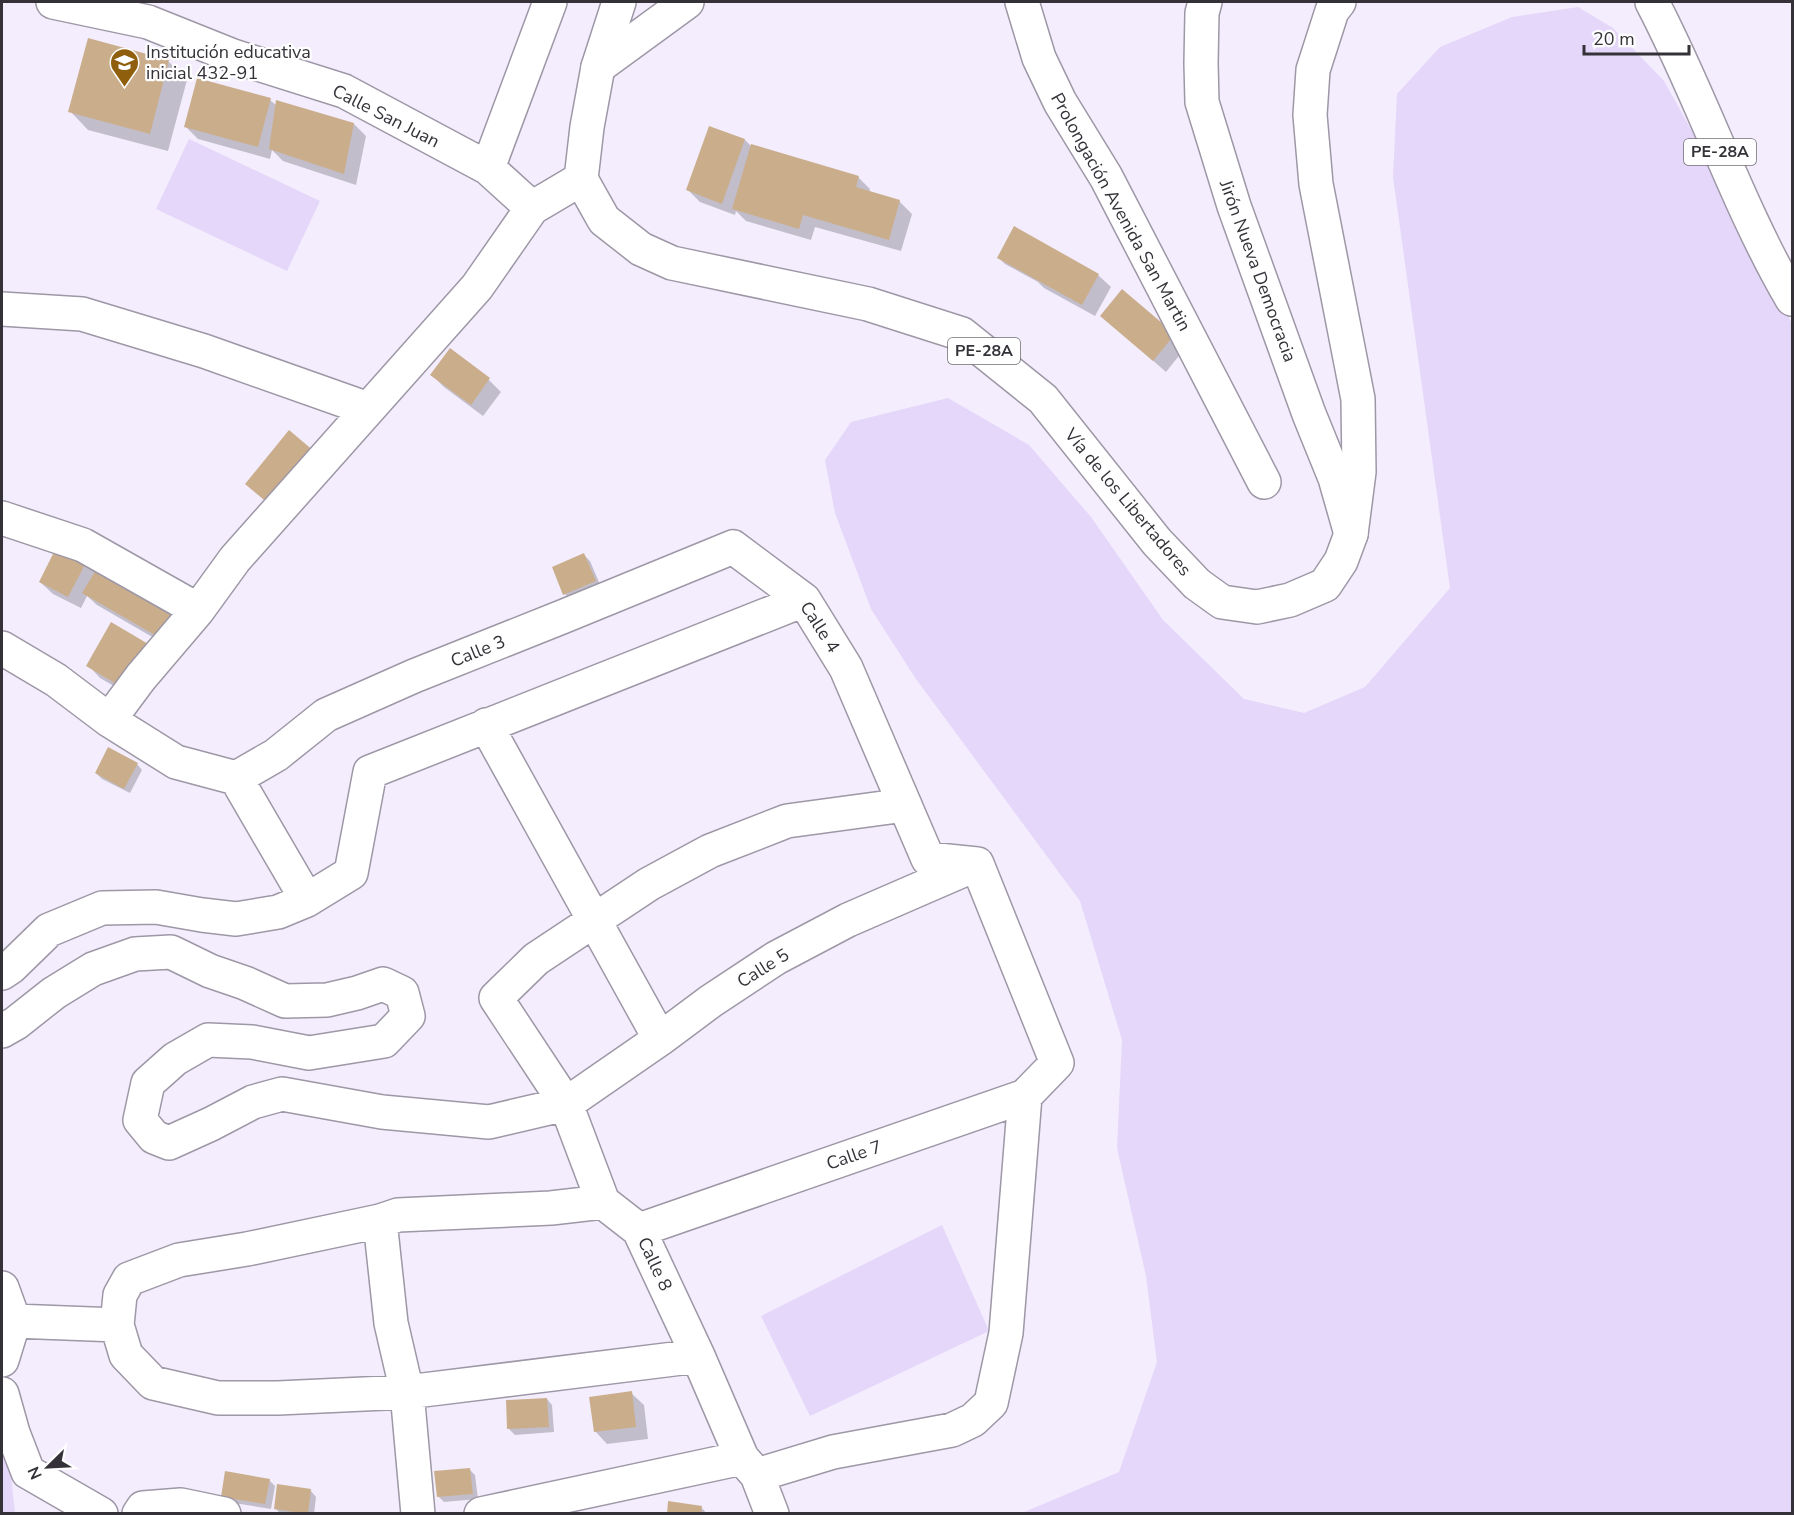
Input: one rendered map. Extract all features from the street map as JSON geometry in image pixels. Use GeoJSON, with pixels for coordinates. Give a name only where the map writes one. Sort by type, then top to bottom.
{"type":"FeatureCollection","features":[{"type":"Feature","properties":{"kind":"main road","name":"Calle San Juan"},"geometry":{"type":"LineString","coordinates":[[53,2],[148,22],[233,56],[344,91],[488,168],[532,208]]}},
{"type":"Feature","properties":{"kind":"main road"},"geometry":{"type":"LineString","coordinates":[[488,168],[550,2]]}},
{"type":"Feature","properties":{"kind":"main road"},"geometry":{"type":"LineString","coordinates":[[109,720],[141,677],[198,610],[235,559],[477,287],[532,208],[581,179],[587,127],[598,68],[619,2]]}},
{"type":"Feature","properties":{"kind":"main road"},"geometry":{"type":"LineString","coordinates":[[598,68],[687,2]]}},
{"type":"Feature","properties":{"kind":"main road","name":"Prolongación Avenida San Martin"},"geometry":{"type":"LineString","coordinates":[[1022,2],[1039,58],[1060,102],[1106,177],[1264,482]]}},
{"type":"Feature","properties":{"kind":"main road","name":"Jirón Nueva Democracia"},"geometry":{"type":"LineString","coordinates":[[1205,2],[1202,13],[1202,102],[1234,206],[1309,414],[1335,478],[1351,534]]}},
{"type":"Feature","properties":{"kind":"main road","name":"Vía de los Libertadores"},"geometry":{"type":"LineString","coordinates":[[581,179],[604,220],[641,249],[672,263],[868,304],[962,334],[1043,399],[1157,542],[1197,584],[1222,602],[1257,607],[1290,600],[1325,585],[1341,561],[1351,534],[1359,472],[1358,399],[1316,184],[1310,115],[1313,69],[1332,11],[1339,2]]}},
{"type":"Feature","properties":{"kind":"main road","name":"PE-28A"},"geometry":{"type":"LineString","coordinates":[[1652,2],[1667,29],[1772,265],[1792,299]]}},
{"type":"Feature","properties":{"kind":"main road"},"geometry":{"type":"LineString","coordinates":[[2,309],[82,314],[204,351],[368,409]]}},
{"type":"Feature","properties":{"kind":"main road"},"geometry":{"type":"LineString","coordinates":[[2,518],[83,545],[198,610]]}},
{"type":"Feature","properties":{"kind":"main road","name":"Calle 4"},"geometry":{"type":"LineString","coordinates":[[733,547],[804,600],[846,668],[928,859],[978,864]]}},
{"type":"Feature","properties":{"kind":"main road","name":"Calle 3"},"geometry":{"type":"LineString","coordinates":[[236,778],[276,755],[326,715],[414,676],[733,547]]}},
{"type":"Feature","properties":{"kind":"main road"},"geometry":{"type":"LineString","coordinates":[[2,973],[49,930],[102,908],[156,907],[236,919],[278,912],[307,900],[351,873],[370,772],[486,724],[804,600]]}},
{"type":"Feature","properties":{"kind":"main road"},"geometry":{"type":"LineString","coordinates":[[2,648],[56,680],[109,720],[176,762],[236,778],[307,900]]}},
{"type":"Feature","properties":{"kind":"main road"},"geometry":{"type":"LineString","coordinates":[[486,724],[660,1039]]}},
{"type":"Feature","properties":{"kind":"main road"},"geometry":{"type":"LineString","coordinates":[[698,1356],[407,1392],[278,1398],[218,1398],[153,1383],[126,1355],[117,1325],[120,1295],[129,1279],[179,1260],[247,1249],[399,1215],[551,1208],[603,1202],[566,1104],[496,999],[536,959],[650,884],[710,851],[787,821],[905,805]]}},
{"type":"Feature","properties":{"kind":"main road","name":"Calle 5"},"geometry":{"type":"LineString","coordinates":[[566,1104],[660,1039],[711,1000],[776,958],[848,920],[978,864]]}},
{"type":"Feature","properties":{"kind":"main road","name":"Calle 7"},"geometry":{"type":"LineString","coordinates":[[639,1230],[1025,1095],[1057,1063],[978,864]]}},
{"type":"Feature","properties":{"kind":"main road"},"geometry":{"type":"LineString","coordinates":[[2,1031],[16,1023],[54,993],[93,969],[135,954],[171,952],[210,971],[245,983],[285,1001],[327,1000],[383,984],[402,993],[408,1016],[384,1041],[309,1053],[252,1042],[208,1040],[175,1059],[148,1083],[140,1120],[154,1137],[169,1143],[253,1102],[282,1094],[382,1112],[489,1122],[566,1104]]}},
{"type":"Feature","properties":{"kind":"main road"},"geometry":{"type":"LineString","coordinates":[[481,1514],[952,1430],[973,1420],[991,1402],[1006,1333],[1025,1095]]}},
{"type":"Feature","properties":{"kind":"main road","name":"Calle 8"},"geometry":{"type":"LineString","coordinates":[[603,1202],[639,1230],[772,1514]]}},
{"type":"Feature","properties":{"kind":"main road"},"geometry":{"type":"LineString","coordinates":[[380,1221],[392,1323],[407,1392],[418,1514]]}},
{"type":"Feature","properties":{"kind":"main road"},"geometry":{"type":"LineString","coordinates":[[2,1288],[14,1322],[2,1360]]}},
{"type":"Feature","properties":{"kind":"main road"},"geometry":{"type":"LineString","coordinates":[[14,1322],[117,1325]]}},
{"type":"Feature","properties":{"kind":"main road"},"geometry":{"type":"LineString","coordinates":[[2,1394],[13,1433],[28,1472],[101,1514]]}},
{"type":"Feature","properties":{"kind":"main road"},"geometry":{"type":"LineString","coordinates":[[139,1514],[143,1508],[181,1505],[224,1514]]}},
{"type":"Feature","properties":{"kind":"shaded area"},"geometry":{"type":"Polygon","coordinates":[[[1578,7],[1613,28],[1664,81],[1741,219],[1792,324],[1792,1513],[1022,1513],[1119,1472],[1157,1362],[1146,1276],[1117,1148],[1122,1040],[1080,901],[916,679],[871,609],[835,513],[825,460],[851,422],[948,398],[1029,445],[1091,517],[1163,620],[1244,699],[1304,713],[1365,687],[1450,588],[1393,177],[1397,94],[1440,47],[1512,17],[1578,7]]]}},
{"type":"Feature","properties":{"kind":"shaded area"},"geometry":{"type":"Polygon","coordinates":[[[189,139],[320,201],[287,271],[156,209],[189,139]]]}},
{"type":"Feature","properties":{"kind":"shaded area"},"geometry":{"type":"Polygon","coordinates":[[[942,1225],[989,1331],[810,1416],[761,1316],[942,1225]]]}},
{"type":"Feature","properties":{"kind":"shaded area"},"geometry":{"type":"Polygon","coordinates":[[[2,1416],[6,1429],[15,1513],[2,1513],[2,1416]]]}},
{"type":"Feature","properties":{"kind":"building"},"geometry":{"type":"Polygon","coordinates":[[[88,38],[169,60],[150,134],[68,112],[88,38]]]}},
{"type":"Feature","properties":{"kind":"building"},"geometry":{"type":"Polygon","coordinates":[[[197,78],[271,98],[258,147],[184,127],[197,78]]]}},
{"type":"Feature","properties":{"kind":"building"},"geometry":{"type":"Polygon","coordinates":[[[276,100],[354,123],[344,174],[269,149],[276,100]]]}},
{"type":"Feature","properties":{"kind":"building"},"geometry":{"type":"Polygon","coordinates":[[[709,126],[745,139],[722,204],[686,190],[709,126]]]}},
{"type":"Feature","properties":{"kind":"building"},"geometry":{"type":"Polygon","coordinates":[[[751,144],[859,176],[856,187],[900,200],[889,240],[803,215],[799,229],[732,209],[751,144]]]}},
{"type":"Feature","properties":{"kind":"building"},"geometry":{"type":"Polygon","coordinates":[[[1014,226],[1099,274],[1082,305],[997,258],[1014,226]]]}},
{"type":"Feature","properties":{"kind":"building"},"geometry":{"type":"Polygon","coordinates":[[[1122,289],[1175,334],[1153,361],[1100,316],[1122,289]]]}},
{"type":"Feature","properties":{"kind":"building"},"geometry":{"type":"Polygon","coordinates":[[[450,348],[490,378],[471,405],[430,375],[450,348]]]}},
{"type":"Feature","properties":{"kind":"building"},"geometry":{"type":"Polygon","coordinates":[[[289,430],[315,452],[270,505],[245,484],[289,430]]]}},
{"type":"Feature","properties":{"kind":"building"},"geometry":{"type":"Polygon","coordinates":[[[60,540],[90,555],[68,597],[39,582],[60,540]]]}},
{"type":"Feature","properties":{"kind":"building"},"geometry":{"type":"Polygon","coordinates":[[[584,553],[596,581],[563,595],[552,567],[584,553]]]}},
{"type":"Feature","properties":{"kind":"building"},"geometry":{"type":"Polygon","coordinates":[[[100,563],[178,608],[160,638],[82,593],[100,563]]]}},
{"type":"Feature","properties":{"kind":"building"},"geometry":{"type":"Polygon","coordinates":[[[111,622],[150,645],[125,689],[86,666],[111,622]]]}},
{"type":"Feature","properties":{"kind":"building"},"geometry":{"type":"Polygon","coordinates":[[[108,747],[138,763],[124,789],[95,773],[108,747]]]}},
{"type":"Feature","properties":{"kind":"building"},"geometry":{"type":"Polygon","coordinates":[[[632,1391],[636,1427],[594,1432],[589,1397],[632,1391]]]}},
{"type":"Feature","properties":{"kind":"building"},"geometry":{"type":"Polygon","coordinates":[[[547,1398],[549,1427],[507,1429],[506,1400],[547,1398]]]}},
{"type":"Feature","properties":{"kind":"building"},"geometry":{"type":"Polygon","coordinates":[[[470,1468],[473,1494],[437,1497],[434,1471],[470,1468]]]}},
{"type":"Feature","properties":{"kind":"building"},"geometry":{"type":"Polygon","coordinates":[[[225,1471],[270,1479],[265,1504],[221,1497],[225,1471]]]}},
{"type":"Feature","properties":{"kind":"building"},"geometry":{"type":"Polygon","coordinates":[[[277,1484],[311,1489],[308,1514],[274,1509],[277,1484]]]}},
{"type":"Feature","properties":{"kind":"building"},"geometry":{"type":"Polygon","coordinates":[[[668,1501],[702,1506],[701,1514],[667,1514],[668,1501]]]}},
{"type":"Feature","properties":{"kind":"place","name":"Institución educativa inicial 432-91"},"geometry":{"type":"Point","coordinates":[125,88]}}]}
